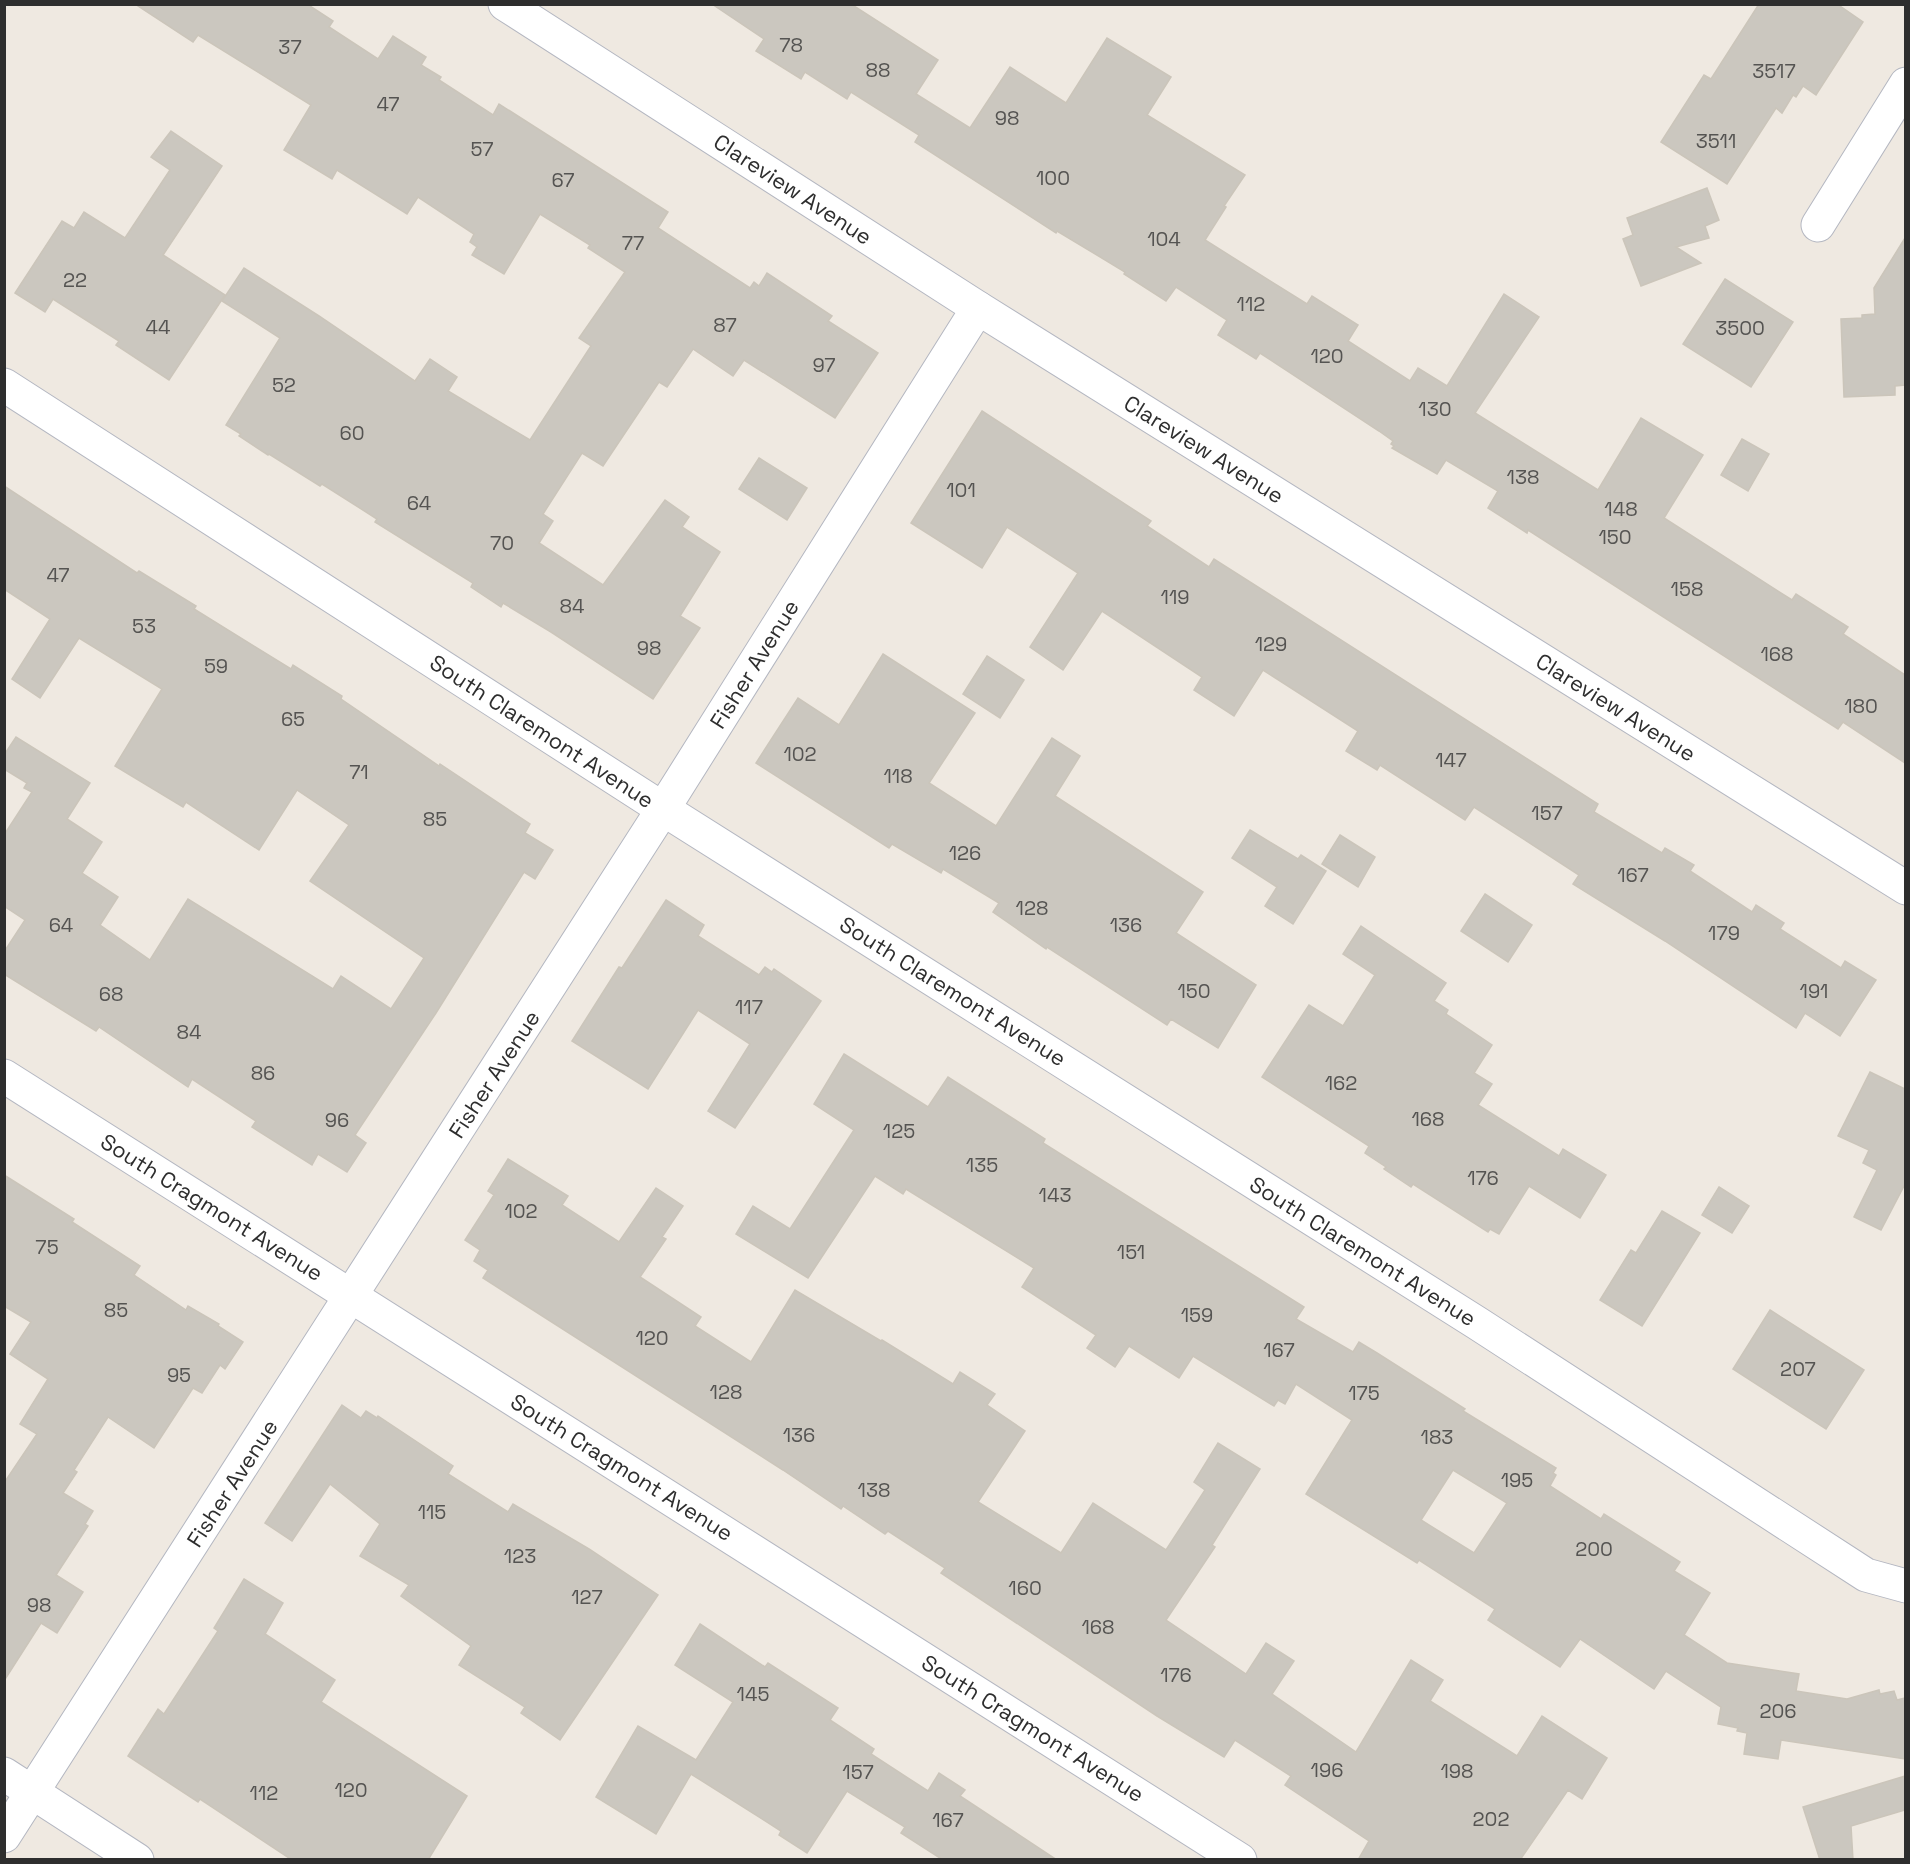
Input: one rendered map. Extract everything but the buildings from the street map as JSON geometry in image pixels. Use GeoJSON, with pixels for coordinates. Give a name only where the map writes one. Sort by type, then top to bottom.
{"type":"FeatureCollection","features":[{"type":"Feature","properties":{"kind":"street","name":"Clareview Avenue"},"geometry":{"type":"LineString","coordinates":[[505,4],[978,308],[1905,888]]}},
{"type":"Feature","properties":{"kind":"street"},"geometry":{"type":"LineString","coordinates":[[1818,225],[1905,84]]}},
{"type":"Feature","properties":{"kind":"street","name":"Fisher Avenue"},"geometry":{"type":"LineString","coordinates":[[4,1836],[663,809],[978,308]]}},
{"type":"Feature","properties":{"kind":"street","name":"South Claremont Avenue"},"geometry":{"type":"LineString","coordinates":[[4,385],[663,809],[1477,1323],[1866,1575],[1905,1586]]}},
{"type":"Feature","properties":{"kind":"street","name":"South Cragmont Avenue"},"geometry":{"type":"LineString","coordinates":[[4,1076],[1240,1860]]}},
{"type":"Feature","properties":{"kind":"street"},"geometry":{"type":"LineString","coordinates":[[4,1774],[137,1860]]}}]}
